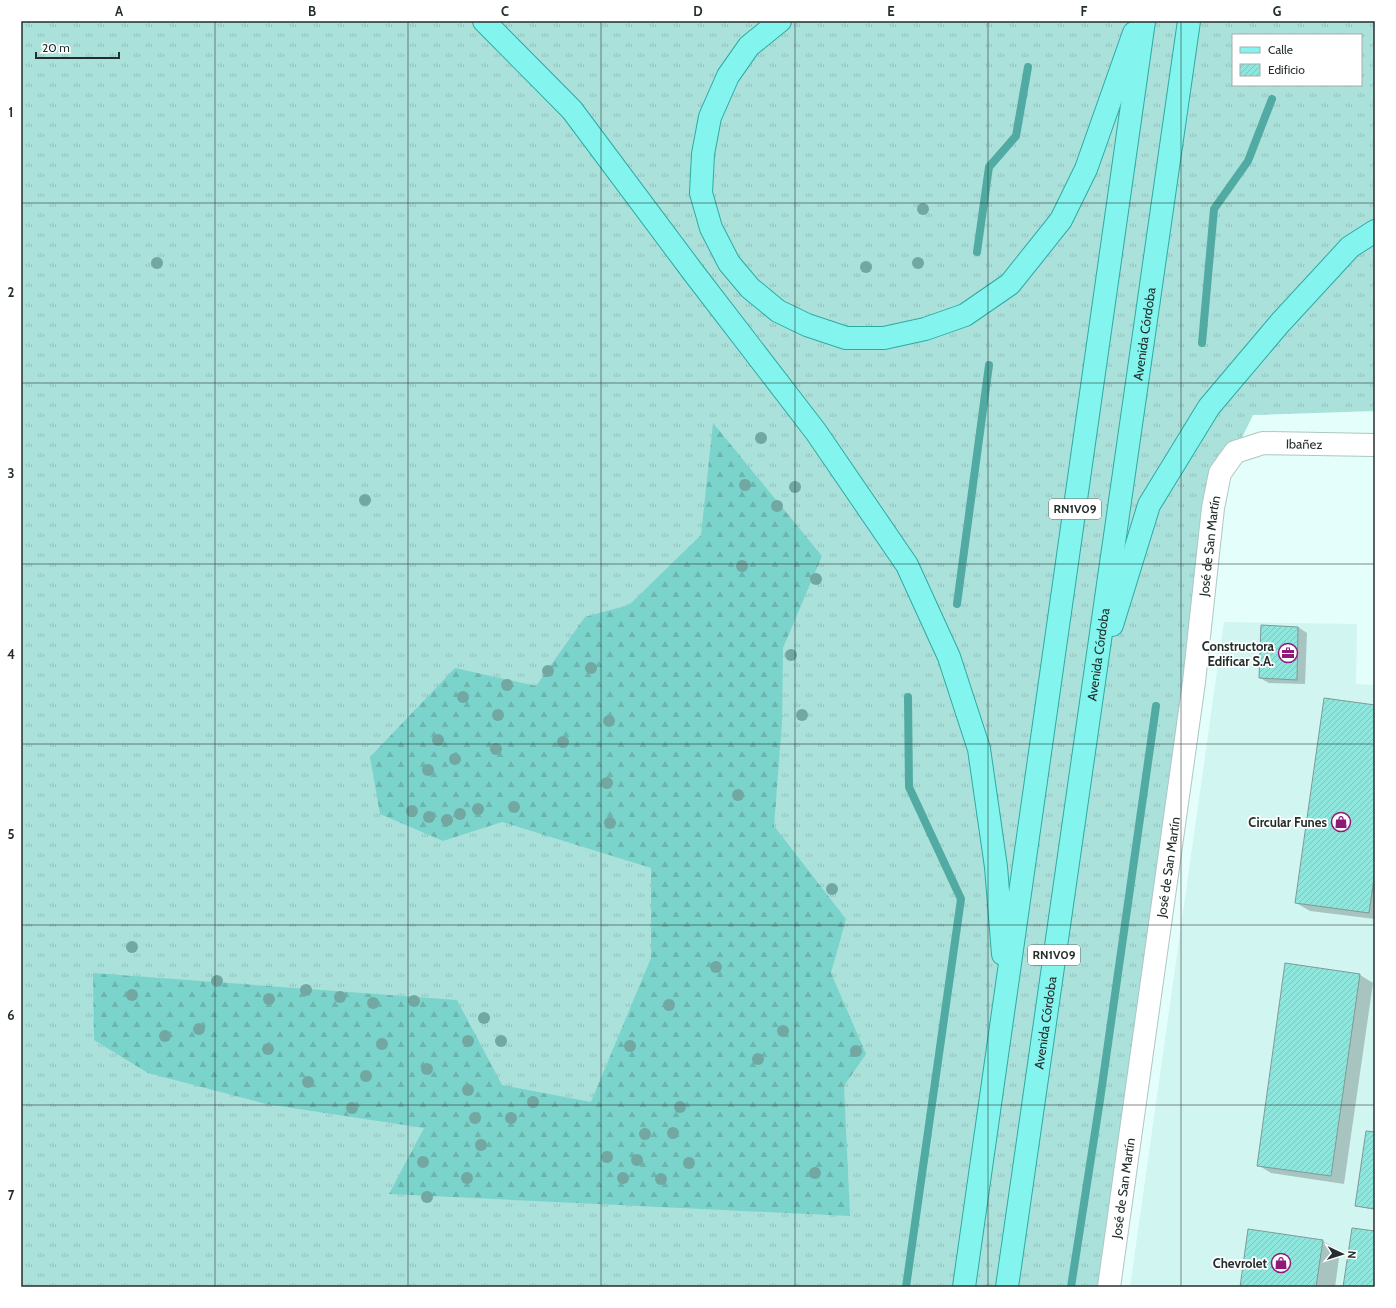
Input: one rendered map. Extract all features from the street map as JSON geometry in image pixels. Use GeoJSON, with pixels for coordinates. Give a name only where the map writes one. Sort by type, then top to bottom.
{"type":"FeatureCollection","features":[{"type":"Feature","properties":{"kind":"main road"},"geometry":{"type":"LineString","coordinates":[[484,21],[572,110],[693,272],[816,432],[907,565],[949,657],[979,749],[996,867],[1006,996]]}},
{"type":"Feature","properties":{"kind":"main road"},"geometry":{"type":"LineString","coordinates":[[780,21],[749,46],[728,76],[710,118],[703,154],[702,193],[711,228],[729,263],[750,288],[778,311],[807,326],[846,338],[884,338],[925,330],[965,315],[1010,284],[1034,256],[1060,220],[1086,169],[1111,94],[1138,21]]}},
{"type":"Feature","properties":{"kind":"main road","name":"RN1V09"},"geometry":{"type":"LineString","coordinates":[[964,1287],[1144,21]]}},
{"type":"Feature","properties":{"kind":"main road","name":"Avenida Córdoba"},"geometry":{"type":"LineString","coordinates":[[1007,1287],[1189,21]]}},
{"type":"Feature","properties":{"kind":"main road"},"geometry":{"type":"LineString","coordinates":[[1092,691],[1149,505],[1205,414],[1280,323],[1350,247],[1375,231]]}},
{"type":"Feature","properties":{"kind":"street","name":"Ibañez"},"geometry":{"type":"LineString","coordinates":[[1235,452],[1263,443],[1375,445]]}},
{"type":"Feature","properties":{"kind":"street","name":"José de San Martín"},"geometry":{"type":"LineString","coordinates":[[1109,1287],[1194,682],[1213,508],[1220,474],[1235,452]]}},
{"type":"Feature","properties":{"kind":"shaded area"},"geometry":{"type":"Polygon","coordinates":[[[1224,622],[1357,624],[1356,684],[1375,685],[1375,1287],[1130,1287],[1224,622]]]}},
{"type":"Feature","properties":{"kind":"green space"},"geometry":{"type":"Polygon","coordinates":[[[21,21],[1375,21],[1375,411],[1253,415],[1235,452],[1220,473],[1109,1287],[21,1287],[21,21]]]}},
{"type":"Feature","properties":{"kind":"green space"},"geometry":{"type":"Polygon","coordinates":[[[713,423],[822,556],[783,648],[782,723],[774,826],[846,919],[831,973],[866,1054],[844,1086],[850,1216],[389,1194],[424,1128],[266,1104],[148,1073],[94,1040],[93,973],[457,1000],[502,1085],[591,1102],[651,958],[651,868],[502,822],[443,841],[380,814],[370,757],[455,668],[536,686],[585,617],[629,605],[701,535],[713,423]]]}},
{"type":"Feature","properties":{"kind":"building"},"geometry":{"type":"Polygon","coordinates":[[[1261,625],[1298,627],[1297,680],[1259,678],[1261,625]]]}},
{"type":"Feature","properties":{"kind":"building","name":"Circular Funes"},"geometry":{"type":"Polygon","coordinates":[[[1324,698],[1375,705],[1375,872],[1369,913],[1295,903],[1324,698]]]}},
{"type":"Feature","properties":{"kind":"building"},"geometry":{"type":"Polygon","coordinates":[[[1285,963],[1360,974],[1331,1176],[1257,1166],[1285,963]]]}},
{"type":"Feature","properties":{"kind":"building"},"geometry":{"type":"Polygon","coordinates":[[[1366,1131],[1375,1132],[1375,1209],[1355,1206],[1366,1131]]]}},
{"type":"Feature","properties":{"kind":"building"},"geometry":{"type":"Polygon","coordinates":[[[1352,1228],[1375,1231],[1375,1287],[1343,1287],[1352,1228]]]}},
{"type":"Feature","properties":{"kind":"building","name":"Chevrolet"},"geometry":{"type":"Polygon","coordinates":[[[1248,1229],[1323,1240],[1316,1287],[1240,1287],[1248,1229]]]}},
{"type":"Feature","properties":{"kind":"waterway"},"geometry":{"type":"LineString","coordinates":[[977,252],[989,167],[1016,136],[1028,67]]}},
{"type":"Feature","properties":{"kind":"waterway"},"geometry":{"type":"LineString","coordinates":[[1202,343],[1214,209],[1248,161],[1272,99]]}},
{"type":"Feature","properties":{"kind":"waterway"},"geometry":{"type":"LineString","coordinates":[[957,604],[989,365]]}},
{"type":"Feature","properties":{"kind":"waterway"},"geometry":{"type":"LineString","coordinates":[[906,1287],[961,899],[909,787],[908,697]]}},
{"type":"Feature","properties":{"kind":"waterway"},"geometry":{"type":"LineString","coordinates":[[1071,1287],[1100,1100],[1156,706]]}},
{"type":"Feature","properties":{"kind":"place","name":"Constructora Edificar S.A."},"geometry":{"type":"Point","coordinates":[1288,653]}},
{"type":"Feature","properties":{"kind":"place","name":"Circular Funes"},"geometry":{"type":"Point","coordinates":[1341,822]}},
{"type":"Feature","properties":{"kind":"place","name":"Chevrolet"},"geometry":{"type":"Point","coordinates":[1281,1263]}}]}
